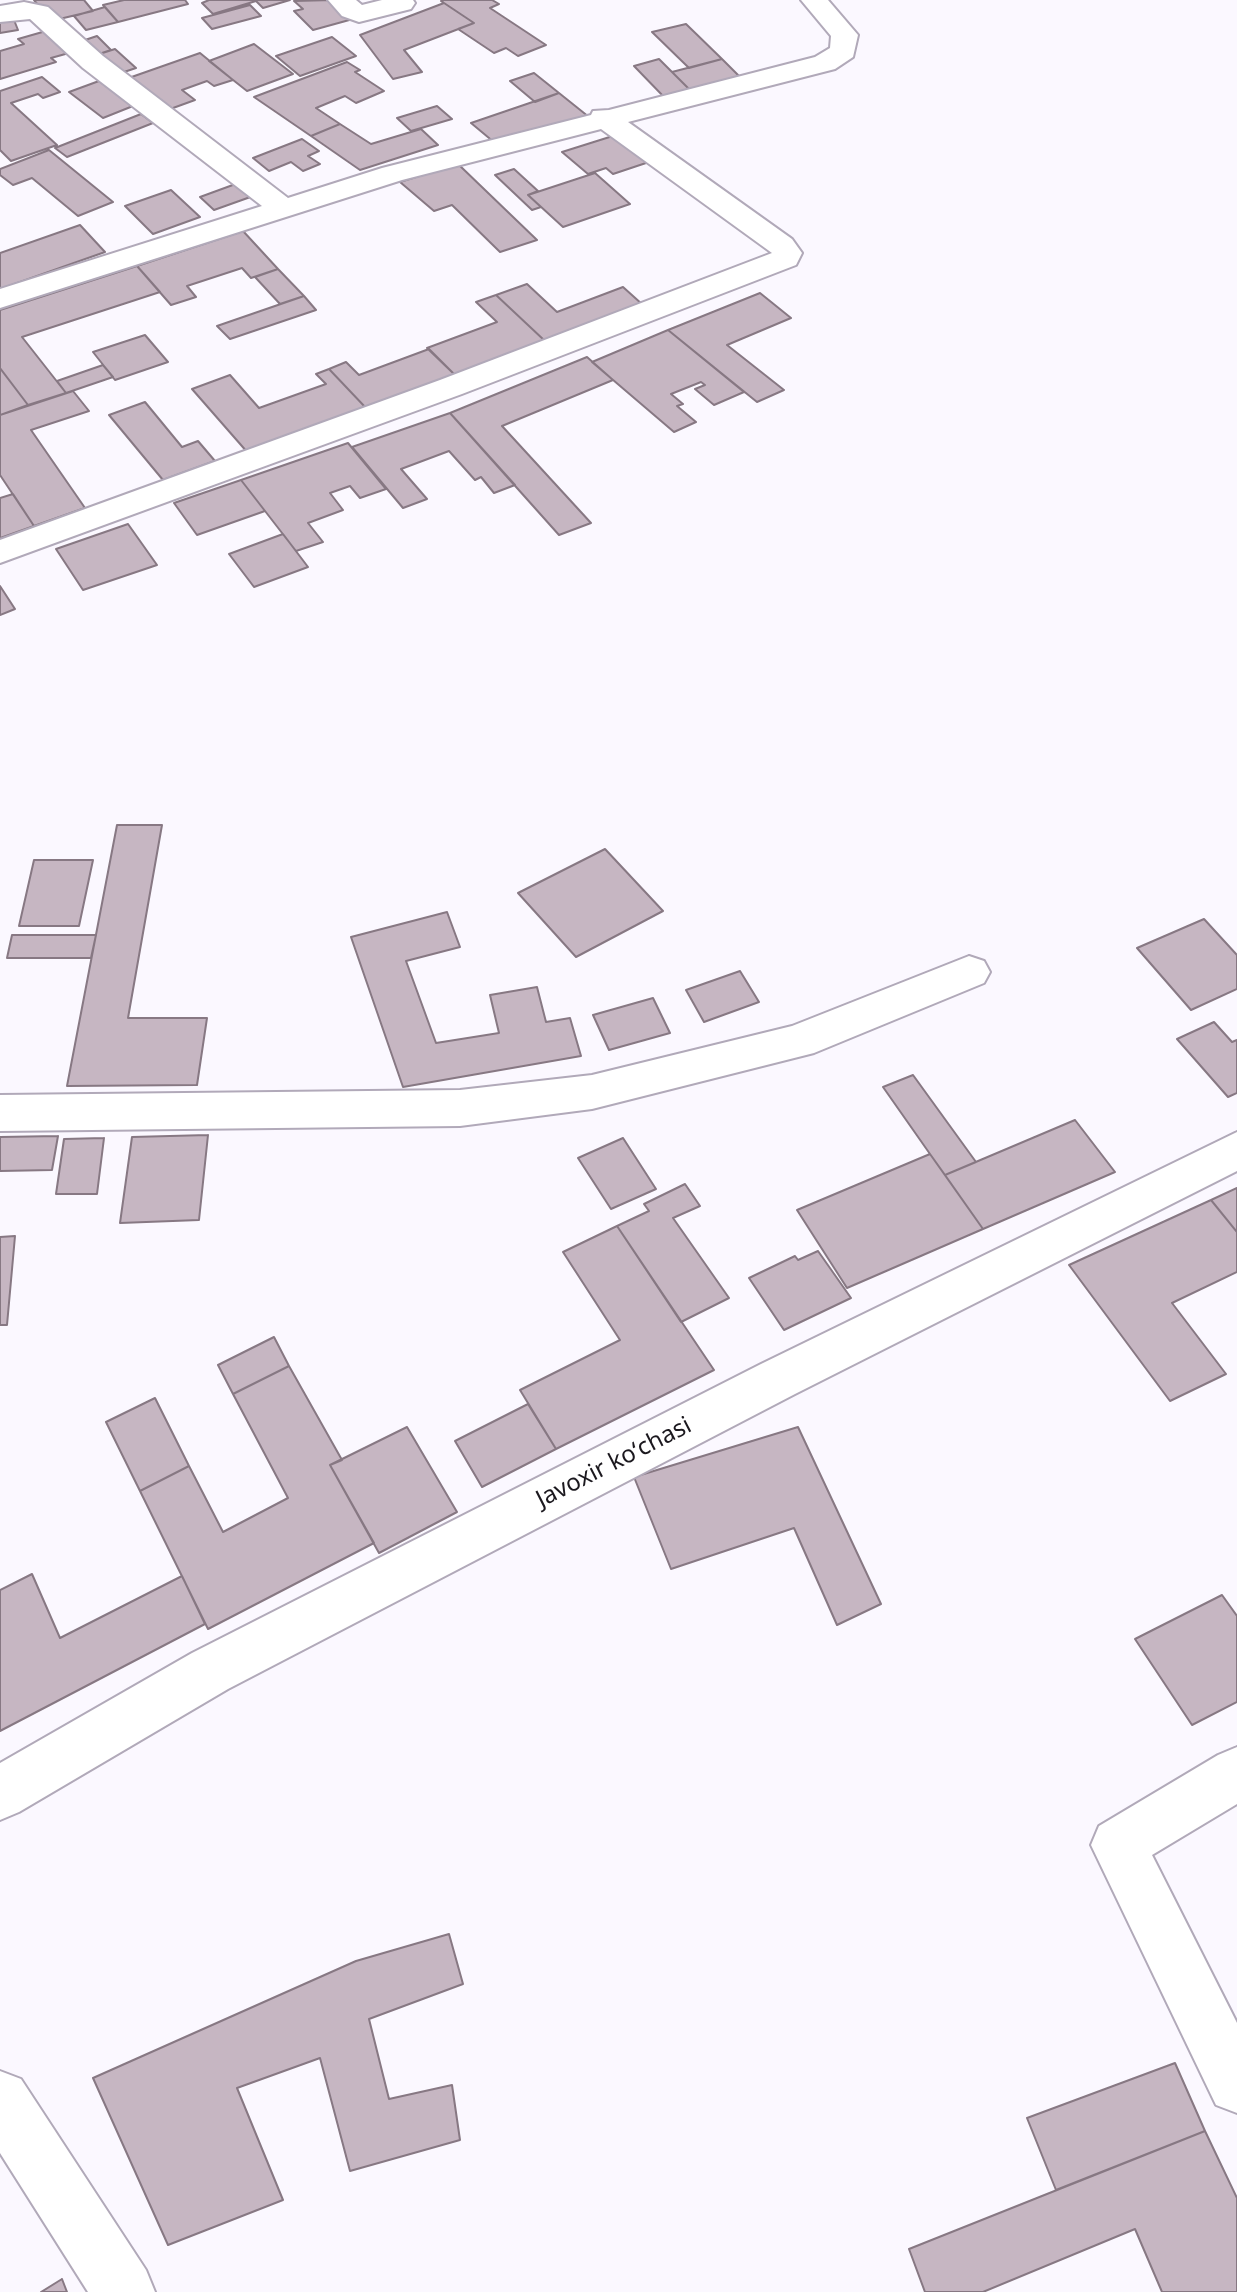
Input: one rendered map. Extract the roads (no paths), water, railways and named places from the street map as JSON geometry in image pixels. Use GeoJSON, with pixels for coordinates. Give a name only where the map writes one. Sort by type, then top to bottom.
{"type":"FeatureCollection","features":[{"type":"Feature","properties":{"kind":"street"},"geometry":{"type":"LineString","coordinates":[[341,0],[359,14],[402,3]]}},
{"type":"Feature","properties":{"kind":"street"},"geometry":{"type":"LineString","coordinates":[[0,299],[392,174],[603,117],[825,63],[843,51],[845,35],[814,0]]}},
{"type":"Feature","properties":{"kind":"street"},"geometry":{"type":"LineString","coordinates":[[0,14],[24,10],[39,13],[93,62],[284,209]]}},
{"type":"Feature","properties":{"kind":"street"},"geometry":{"type":"LineString","coordinates":[[0,552],[451,387],[785,259],[787,253],[781,245],[603,117]]}},
{"type":"Feature","properties":{"kind":"street"},"geometry":{"type":"LineString","coordinates":[[0,1113],[460,1108],[592,1092],[799,1041],[969,972]]}},
{"type":"Feature","properties":{"kind":"street","name":"Javoxir koʻchasi"},"geometry":{"type":"LineString","coordinates":[[0,1793],[239,1657],[778,1379],[1237,1150]]}},
{"type":"Feature","properties":{"kind":"street"},"geometry":{"type":"LineString","coordinates":[[1237,1774],[1118,1845],[1237,2084]]}},
{"type":"Feature","properties":{"kind":"street"},"geometry":{"type":"LineString","coordinates":[[0,2100],[124,2292]]}}]}
